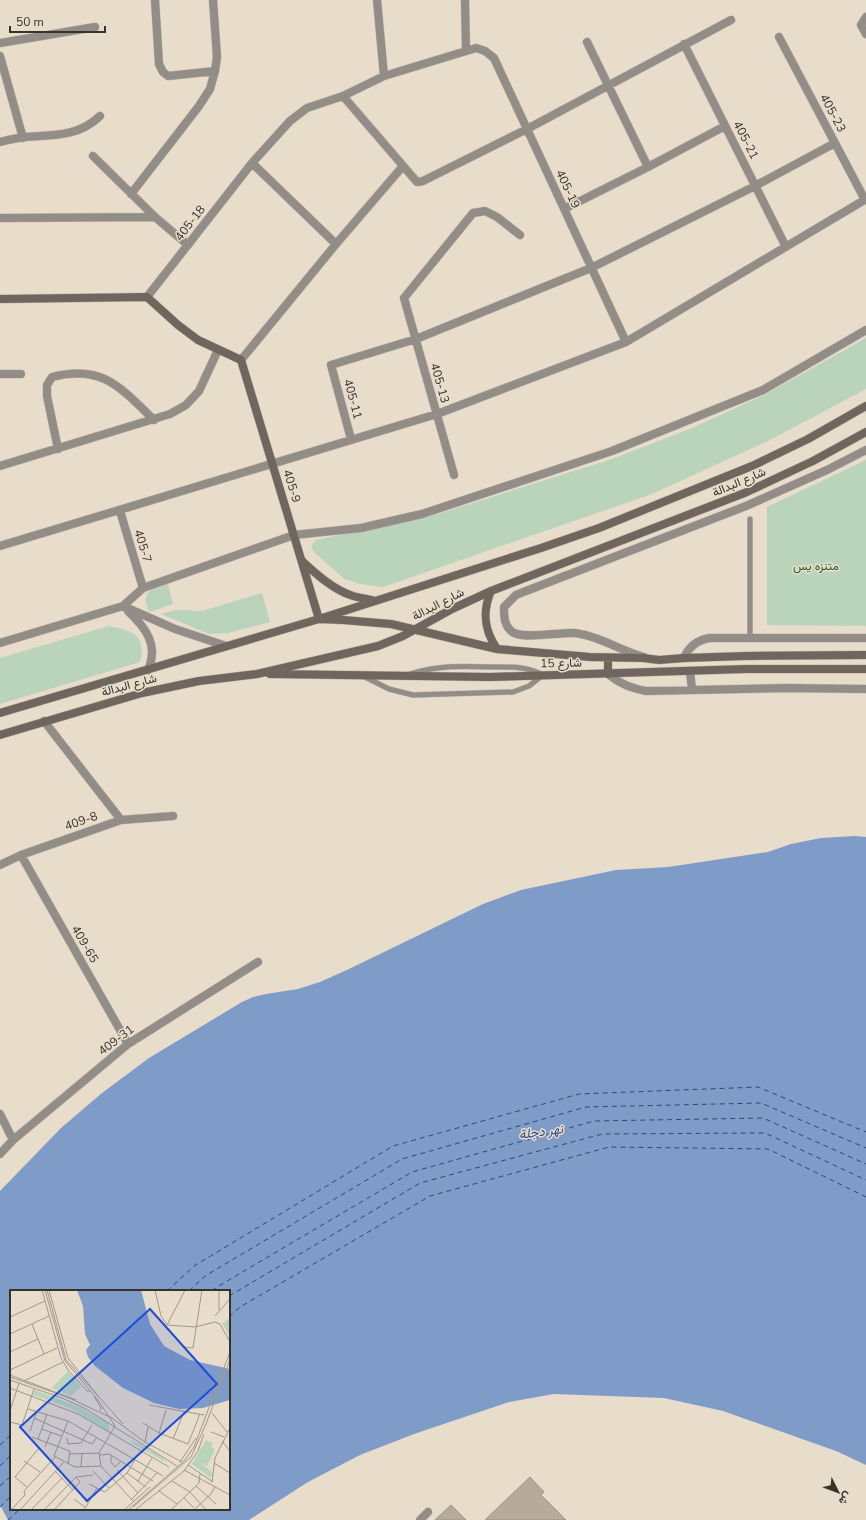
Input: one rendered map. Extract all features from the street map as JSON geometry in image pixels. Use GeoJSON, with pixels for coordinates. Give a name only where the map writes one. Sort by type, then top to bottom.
{"type":"FeatureCollection","features":[{"type":"Feature","properties":{"kind":"main road"},"geometry":{"type":"LineString","coordinates":[[0,299],[147,297],[189,334],[218,350],[241,360]]}},
{"type":"Feature","properties":{"kind":"main road","name":"405-9"},"geometry":{"type":"LineString","coordinates":[[241,360],[319,619]]}},
{"type":"Feature","properties":{"kind":"main road","name":"شارع البدالة"},"geometry":{"type":"LineString","coordinates":[[0,713],[319,619],[548,546],[599,528],[752,466],[808,439],[866,406]]}},
{"type":"Feature","properties":{"kind":"main road","name":"شارع البدالة"},"geometry":{"type":"LineString","coordinates":[[0,734],[142,693],[206,680],[257,674],[378,646],[403,636],[452,609],[491,591],[747,492],[813,461],[866,432]]}},
{"type":"Feature","properties":{"kind":"main road"},"geometry":{"type":"LineString","coordinates":[[302,560],[314,572],[340,590],[353,596],[376,601]]}},
{"type":"Feature","properties":{"kind":"main road"},"geometry":{"type":"LineString","coordinates":[[491,591],[487,601],[485,621],[491,640],[497,649]]}},
{"type":"Feature","properties":{"kind":"main road","name":"شارع 15"},"geometry":{"type":"LineString","coordinates":[[319,619],[367,621],[415,629],[497,649],[608,658],[643,658],[659,660],[746,656],[866,655]]}},
{"type":"Feature","properties":{"kind":"main road"},"geometry":{"type":"LineString","coordinates":[[746,656],[746,669]]}},
{"type":"Feature","properties":{"kind":"main road"},"geometry":{"type":"LineString","coordinates":[[608,658],[608,674]]}},
{"type":"Feature","properties":{"kind":"main road","name":"شارع 15"},"geometry":{"type":"LineString","coordinates":[[257,674],[406,676],[543,675],[746,669],[866,669]]}},
{"type":"Feature","properties":{"kind":"street"},"geometry":{"type":"LineString","coordinates":[[155,0],[159,64],[163,72],[168,76],[216,71]]}},
{"type":"Feature","properties":{"kind":"street"},"geometry":{"type":"LineString","coordinates":[[131,194],[199,106],[210,89],[216,71],[217,57],[213,0]]}},
{"type":"Feature","properties":{"kind":"street"},"geometry":{"type":"LineString","coordinates":[[377,0],[384,76]]}},
{"type":"Feature","properties":{"kind":"street"},"geometry":{"type":"LineString","coordinates":[[465,0],[466,51]]}},
{"type":"Feature","properties":{"kind":"street"},"geometry":{"type":"LineString","coordinates":[[865,18],[861,26],[866,34]]}},
{"type":"Feature","properties":{"kind":"street"},"geometry":{"type":"LineString","coordinates":[[343,96],[417,182],[423,181],[527,129],[731,20]]}},
{"type":"Feature","properties":{"kind":"street"},"geometry":{"type":"LineString","coordinates":[[0,43],[95,27]]}},
{"type":"Feature","properties":{"kind":"street","name":"405-23"},"geometry":{"type":"LineString","coordinates":[[779,37],[865,200]]}},
{"type":"Feature","properties":{"kind":"street"},"geometry":{"type":"LineString","coordinates":[[587,42],[648,167]]}},
{"type":"Feature","properties":{"kind":"street","name":"405-21"},"geometry":{"type":"LineString","coordinates":[[684,44],[786,247]]}},
{"type":"Feature","properties":{"kind":"street","name":"405-18"},"geometry":{"type":"LineString","coordinates":[[147,297],[252,163],[290,121],[307,108],[343,96],[384,76],[476,48],[485,51]]}},
{"type":"Feature","properties":{"kind":"street","name":"405-19"},"geometry":{"type":"LineString","coordinates":[[485,51],[494,58],[626,342]]}},
{"type":"Feature","properties":{"kind":"street"},"geometry":{"type":"LineString","coordinates":[[0,56],[23,138]]}},
{"type":"Feature","properties":{"kind":"street"},"geometry":{"type":"LineString","coordinates":[[0,142],[78,131],[92,124],[100,116]]}},
{"type":"Feature","properties":{"kind":"street"},"geometry":{"type":"LineString","coordinates":[[564,209],[725,126]]}},
{"type":"Feature","properties":{"kind":"street"},"geometry":{"type":"LineString","coordinates":[[416,339],[592,268],[755,186],[835,143]]}},
{"type":"Feature","properties":{"kind":"street"},"geometry":{"type":"LineString","coordinates":[[93,156],[155,217],[188,244]]}},
{"type":"Feature","properties":{"kind":"street"},"geometry":{"type":"LineString","coordinates":[[252,163],[336,244]]}},
{"type":"Feature","properties":{"kind":"street"},"geometry":{"type":"LineString","coordinates":[[241,360],[336,244],[403,166]]}},
{"type":"Feature","properties":{"kind":"street"},"geometry":{"type":"LineString","coordinates":[[0,546],[437,414],[626,342],[865,200]]}},
{"type":"Feature","properties":{"kind":"street","name":"405-13"},"geometry":{"type":"LineString","coordinates":[[454,474],[404,298],[473,213],[485,211],[497,217],[520,235]]}},
{"type":"Feature","properties":{"kind":"street"},"geometry":{"type":"LineString","coordinates":[[0,218],[155,217]]}},
{"type":"Feature","properties":{"kind":"street"},"geometry":{"type":"LineString","coordinates":[[0,644],[123,606],[143,588],[294,535],[361,528],[422,514],[612,451],[763,390],[866,330]]}},
{"type":"Feature","properties":{"kind":"street","name":"405-11"},"geometry":{"type":"LineString","coordinates":[[351,439],[331,364],[416,339]]}},
{"type":"Feature","properties":{"kind":"street"},"geometry":{"type":"LineString","coordinates":[[0,466],[170,414],[186,404],[199,391],[218,350]]}},
{"type":"Feature","properties":{"kind":"street"},"geometry":{"type":"LineString","coordinates":[[0,374],[21,374]]}},
{"type":"Feature","properties":{"kind":"street"},"geometry":{"type":"LineString","coordinates":[[58,449],[47,396],[47,385],[52,377],[66,374],[89,374],[110,380],[154,420]]}},
{"type":"Feature","properties":{"kind":"street"},"geometry":{"type":"LineString","coordinates":[[659,660],[634,654],[603,641],[575,633],[517,634],[508,629],[505,622],[504,607],[516,595],[526,590],[746,506],[827,470],[866,450]]}},
{"type":"Feature","properties":{"kind":"street","name":"405-7"},"geometry":{"type":"LineString","coordinates":[[120,511],[143,588]]}},
{"type":"Feature","properties":{"kind":"street"},"geometry":{"type":"LineString","coordinates":[[123,606],[175,629],[226,646]]}},
{"type":"Feature","properties":{"kind":"street"},"geometry":{"type":"LineString","coordinates":[[123,606],[139,621],[150,637],[153,649],[153,660],[148,670]]}},
{"type":"Feature","properties":{"kind":"street"},"geometry":{"type":"LineString","coordinates":[[684,658],[694,644],[704,639],[750,637],[866,638]]}},
{"type":"Feature","properties":{"kind":"street"},"geometry":{"type":"LineString","coordinates":[[690,671],[692,690]]}},
{"type":"Feature","properties":{"kind":"street"},"geometry":{"type":"LineString","coordinates":[[608,674],[622,684],[638,690],[646,691],[789,688],[866,689]]}},
{"type":"Feature","properties":{"kind":"street"},"geometry":{"type":"LineString","coordinates":[[44,721],[121,820]]}},
{"type":"Feature","properties":{"kind":"street","name":"409-8"},"geometry":{"type":"LineString","coordinates":[[0,865],[21,855],[121,820],[173,816]]}},
{"type":"Feature","properties":{"kind":"street","name":"409-65"},"geometry":{"type":"LineString","coordinates":[[21,855],[128,1044]]}},
{"type":"Feature","properties":{"kind":"street","name":"409-31"},"geometry":{"type":"LineString","coordinates":[[0,1154],[14,1140],[128,1044],[258,962]]}},
{"type":"Feature","properties":{"kind":"street"},"geometry":{"type":"LineString","coordinates":[[0,1114],[14,1140]]}},
{"type":"Feature","properties":{"kind":"street"},"geometry":{"type":"LineString","coordinates":[[420,1520],[428,1512]]}},
{"type":"Feature","properties":{"kind":"lane"},"geometry":{"type":"LineString","coordinates":[[750,520],[750,637]]}},
{"type":"Feature","properties":{"kind":"lane"},"geometry":{"type":"LineString","coordinates":[[361,675],[389,689],[414,695],[513,692],[529,686],[543,675]]}},
{"type":"Feature","properties":{"kind":"green space"},"geometry":{"type":"Polygon","coordinates":[[[866,338],[866,389],[768,441],[652,494],[383,587],[360,584],[344,579],[314,552],[311,546],[316,540],[438,514],[612,459],[692,428],[766,394],[866,338]]]}},
{"type":"Feature","properties":{"kind":"green space","name":"متنزه يس"},"geometry":{"type":"Polygon","coordinates":[[[866,460],[866,626],[767,625],[767,507],[866,460]]]}},
{"type":"Feature","properties":{"kind":"green space"},"geometry":{"type":"Polygon","coordinates":[[[168,584],[173,604],[149,612],[145,600],[149,591],[168,584]]]}},
{"type":"Feature","properties":{"kind":"green space"},"geometry":{"type":"Polygon","coordinates":[[[262,593],[270,622],[228,633],[209,634],[161,614],[175,610],[202,611],[262,593]]]}},
{"type":"Feature","properties":{"kind":"green space"},"geometry":{"type":"Polygon","coordinates":[[[109,626],[131,632],[140,640],[142,653],[140,662],[0,704],[0,658],[109,626]]]}},
{"type":"Feature","properties":{"kind":"water","name":"نهر دجلة"},"geometry":{"type":"Polygon","coordinates":[[[855,836],[866,837],[866,1465],[836,1451],[723,1411],[664,1398],[554,1394],[509,1402],[414,1434],[360,1455],[308,1482],[249,1520],[0,1520],[0,1191],[61,1128],[102,1093],[149,1058],[242,1002],[253,997],[298,989],[320,982],[483,904],[521,890],[616,870],[668,867],[768,852],[791,844],[821,838],[855,836]]]}},
{"type":"Feature","properties":{"kind":"pier"},"geometry":{"type":"Polygon","coordinates":[[[0,1505],[8,1520],[0,1520],[0,1505]]]}},
{"type":"Feature","properties":{"kind":"building"},"geometry":{"type":"Polygon","coordinates":[[[530,1477],[544,1492],[541,1495],[566,1520],[485,1520],[530,1477]]]}},
{"type":"Feature","properties":{"kind":"building"},"geometry":{"type":"Polygon","coordinates":[[[451,1505],[466,1520],[435,1520],[451,1505]]]}},
{"type":"Feature","properties":{"kind":"ferry route"},"geometry":{"type":"LineString","coordinates":[[168,1290],[194,1266],[393,1146],[579,1094],[758,1087],[866,1132]]}},
{"type":"Feature","properties":{"kind":"ferry route"},"geometry":{"type":"LineString","coordinates":[[190,1290],[205,1276],[402,1159],[586,1107],[761,1103],[866,1148]]}},
{"type":"Feature","properties":{"kind":"ferry route"},"geometry":{"type":"LineString","coordinates":[[213,1290],[412,1172],[594,1121],[763,1118],[866,1164]]}},
{"type":"Feature","properties":{"kind":"ferry route"},"geometry":{"type":"LineString","coordinates":[[230,1295],[420,1183],[602,1134],[765,1133],[866,1180]]}},
{"type":"Feature","properties":{"kind":"ferry route"},"geometry":{"type":"LineString","coordinates":[[230,1316],[240,1307],[430,1196],[609,1147],[768,1149],[866,1197]]}},
{"type":"Feature","properties":{"kind":"ferry route"},"geometry":{"type":"LineString","coordinates":[[0,1445],[10,1436]]}},
{"type":"Feature","properties":{"kind":"ferry route"},"geometry":{"type":"LineString","coordinates":[[0,1466],[10,1456]]}},
{"type":"Feature","properties":{"kind":"ferry route"},"geometry":{"type":"LineString","coordinates":[[0,1486],[10,1477]]}},
{"type":"Feature","properties":{"kind":"ferry route"},"geometry":{"type":"LineString","coordinates":[[0,1507],[10,1497]]}},
{"type":"Feature","properties":{"kind":"ferry route"},"geometry":{"type":"LineString","coordinates":[[8,1520],[19,1510]]}}]}
